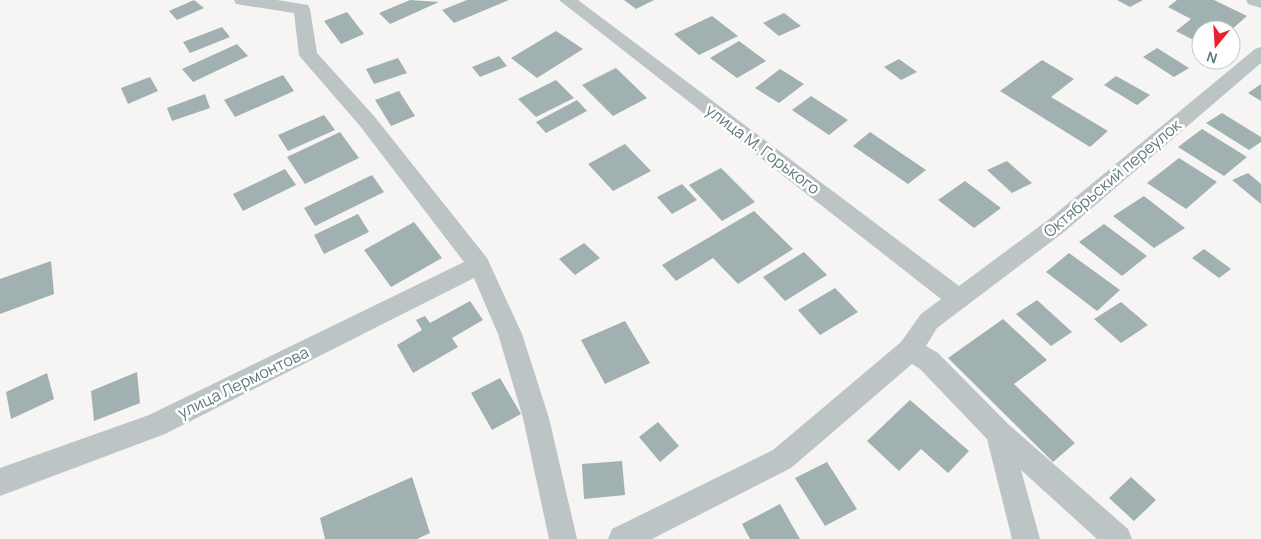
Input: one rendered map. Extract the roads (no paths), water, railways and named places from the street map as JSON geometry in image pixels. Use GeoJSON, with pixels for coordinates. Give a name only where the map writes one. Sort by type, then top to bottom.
{"type":"FeatureCollection","features":[{"type":"Feature","properties":{"kind":"street"},"geometry":{"type":"LineString","coordinates":[[242,0],[302,9],[308,55],[367,121],[478,265],[510,334],[536,418],[563,539]]}},
{"type":"Feature","properties":{"kind":"street"},"geometry":{"type":"LineString","coordinates":[[1254,0],[1261,3]]}},
{"type":"Feature","properties":{"kind":"street","name":"улица М. Горького"},"geometry":{"type":"LineString","coordinates":[[573,1],[959,299]]}},
{"type":"Feature","properties":{"kind":"street","name":"Октябрьский переулок"},"geometry":{"type":"LineString","coordinates":[[910,350],[929,321],[1056,226],[1261,53]]}},
{"type":"Feature","properties":{"kind":"street","name":"улица Лермонтова"},"geometry":{"type":"LineString","coordinates":[[0,482],[156,424],[478,265]]}},
{"type":"Feature","properties":{"kind":"street"},"geometry":{"type":"LineString","coordinates":[[622,539],[782,459],[910,350],[929,361],[998,432],[1118,539]]}},
{"type":"Feature","properties":{"kind":"street"},"geometry":{"type":"LineString","coordinates":[[998,432],[1026,539]]}}]}
